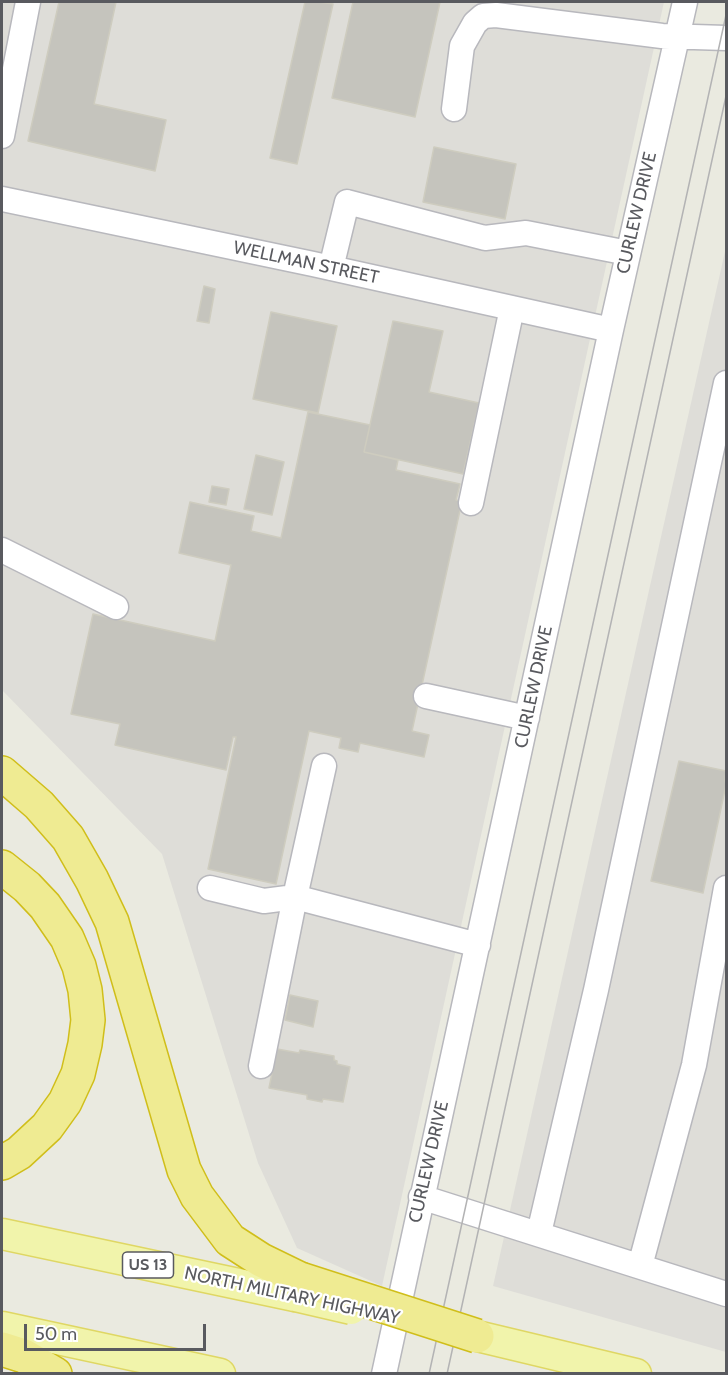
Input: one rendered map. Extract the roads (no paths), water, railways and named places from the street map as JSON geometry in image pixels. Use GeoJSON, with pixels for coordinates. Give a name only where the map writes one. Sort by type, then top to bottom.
{"type":"FeatureCollection","features":[{"type":"Feature","properties":{"kind":"highway"},"geometry":{"type":"LineString","coordinates":[[2,773],[39,805],[68,838],[92,880],[112,922],[184,1170],[197,1196],[230,1240],[297,1288],[477,1336]]}},
{"type":"Feature","properties":{"kind":"highway"},"geometry":{"type":"LineString","coordinates":[[2,867],[39,900],[67,938],[79,966],[85,990],[87,1020],[85,1044],[78,1074],[65,1102],[47,1127],[19,1153],[2,1163]]}},
{"type":"Feature","properties":{"kind":"highway"},"geometry":{"type":"LineString","coordinates":[[2,1349],[24,1356],[56,1374]]}},
{"type":"Feature","properties":{"kind":"main road","name":"NORTH MILITARY HIGHWAY"},"geometry":{"type":"LineString","coordinates":[[2,1234],[297,1288]]}},
{"type":"Feature","properties":{"kind":"main road"},"geometry":{"type":"LineString","coordinates":[[2,1327],[220,1374]]}},
{"type":"Feature","properties":{"kind":"main road"},"geometry":{"type":"LineString","coordinates":[[477,1336],[631,1373]]}},
{"type":"Feature","properties":{"kind":"street"},"geometry":{"type":"LineString","coordinates":[[2,136],[28,2]]}},
{"type":"Feature","properties":{"kind":"street","name":"CURLEW DRIVE"},"geometry":{"type":"LineString","coordinates":[[384,1374],[610,330],[685,2]]}},
{"type":"Feature","properties":{"kind":"street"},"geometry":{"type":"LineString","coordinates":[[454,109],[462,46],[475,23],[483,16],[496,15],[662,36],[726,38]]}},
{"type":"Feature","properties":{"kind":"street","name":"WELLMAN STREET"},"geometry":{"type":"LineString","coordinates":[[2,199],[331,268],[610,330]]}},
{"type":"Feature","properties":{"kind":"street"},"geometry":{"type":"LineString","coordinates":[[331,268],[347,201],[485,238],[526,233],[628,253]]}},
{"type":"Feature","properties":{"kind":"street"},"geometry":{"type":"LineString","coordinates":[[471,503],[512,308]]}},
{"type":"Feature","properties":{"kind":"street"},"geometry":{"type":"LineString","coordinates":[[539,1233],[596,990],[726,383]]}},
{"type":"Feature","properties":{"kind":"street"},"geometry":{"type":"LineString","coordinates":[[2,550],[116,607]]}},
{"type":"Feature","properties":{"kind":"street"},"geometry":{"type":"LineString","coordinates":[[426,696],[527,718]]}},
{"type":"Feature","properties":{"kind":"street"},"geometry":{"type":"LineString","coordinates":[[261,1066],[324,766]]}},
{"type":"Feature","properties":{"kind":"street"},"geometry":{"type":"LineString","coordinates":[[210,888],[264,901],[295,897],[478,945]]}},
{"type":"Feature","properties":{"kind":"street"},"geometry":{"type":"LineString","coordinates":[[640,1266],[694,1065],[726,888]]}},
{"type":"Feature","properties":{"kind":"street"},"geometry":{"type":"LineString","coordinates":[[421,1197],[726,1294]]}},
{"type":"Feature","properties":{"kind":"tram line"},"geometry":{"type":"LineString","coordinates":[[429,1374],[726,15]]}},
{"type":"Feature","properties":{"kind":"tram line"},"geometry":{"type":"LineString","coordinates":[[447,1374],[726,96]]}}]}
